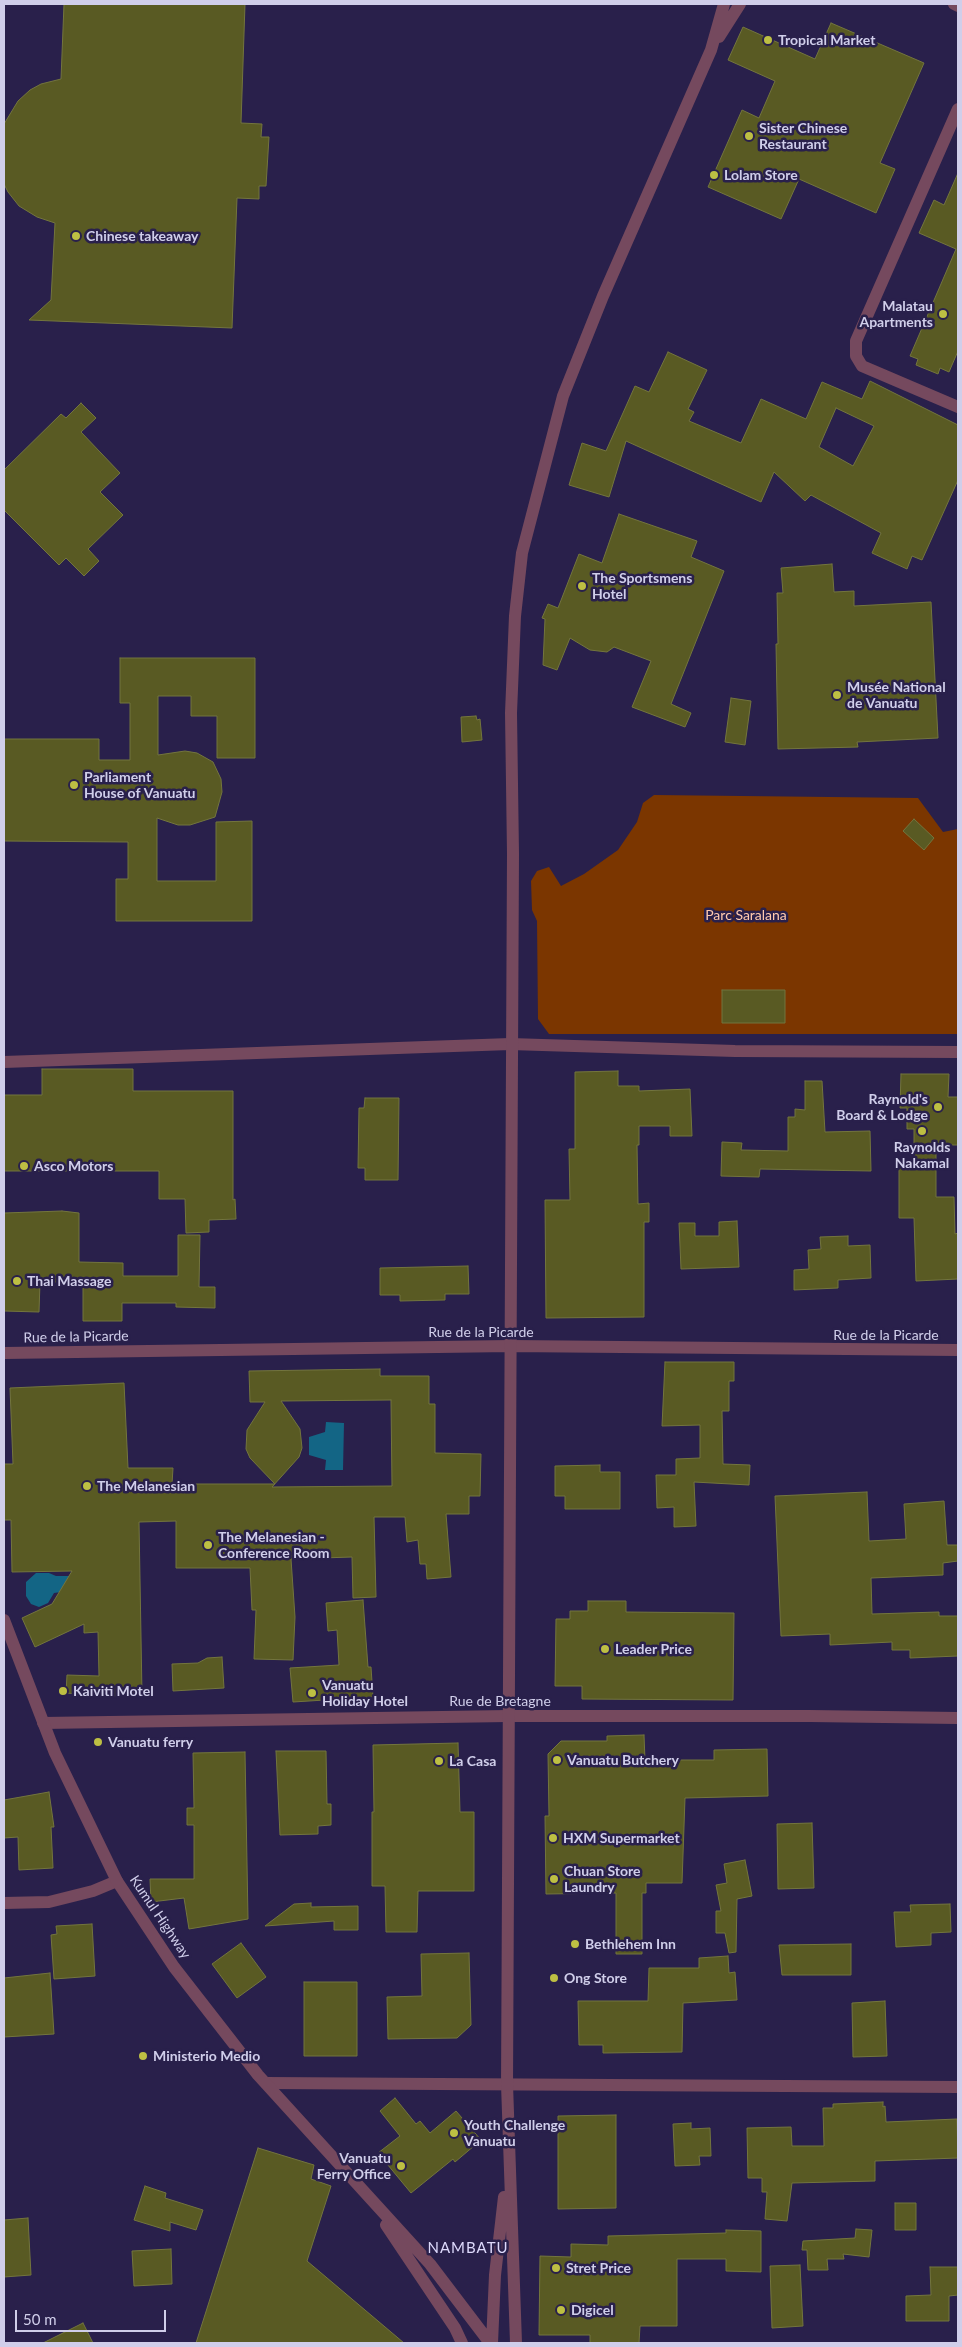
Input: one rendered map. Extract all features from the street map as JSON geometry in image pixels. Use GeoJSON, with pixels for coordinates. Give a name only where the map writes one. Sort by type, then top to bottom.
{"type":"FeatureCollection","features":[{"type":"Feature","properties":{"kind":"street"},"geometry":{"type":"LineString","coordinates":[[516,2343],[508,2163],[507,2084],[510,1044],[513,854],[511,713],[515,616],[522,552],[563,396],[603,296],[711,50],[724,4]]}},
{"type":"Feature","properties":{"kind":"street"},"geometry":{"type":"LineString","coordinates":[[711,50],[740,4]]}},
{"type":"Feature","properties":{"kind":"street"},"geometry":{"type":"LineString","coordinates":[[954,4],[958,6]]}},
{"type":"Feature","properties":{"kind":"street"},"geometry":{"type":"LineString","coordinates":[[958,109],[856,341],[856,356],[862,366],[958,407]]}},
{"type":"Feature","properties":{"kind":"street"},"geometry":{"type":"LineString","coordinates":[[4,1062],[510,1044],[736,1051],[958,1052]]}},
{"type":"Feature","properties":{"kind":"street","name":"Rue de la Picarde"},"geometry":{"type":"LineString","coordinates":[[4,1353],[510,1346],[958,1350]]}},
{"type":"Feature","properties":{"kind":"street","name":"Kumul Highway"},"geometry":{"type":"LineString","coordinates":[[4,1620],[55,1753],[117,1881],[174,1967],[266,2083],[430,2264],[491,2343]]}},
{"type":"Feature","properties":{"kind":"street","name":"Rue de Bretagne"},"geometry":{"type":"LineString","coordinates":[[43,1723],[508,1716],[958,1718]]}},
{"type":"Feature","properties":{"kind":"street"},"geometry":{"type":"LineString","coordinates":[[4,1903],[49,1902],[93,1891],[117,1881]]}},
{"type":"Feature","properties":{"kind":"street"},"geometry":{"type":"LineString","coordinates":[[266,2083],[958,2087]]}},
{"type":"Feature","properties":{"kind":"street"},"geometry":{"type":"LineString","coordinates":[[491,2343],[495,2275],[508,2163]]}},
{"type":"Feature","properties":{"kind":"street","name":"Kumul Highway"},"geometry":{"type":"LineString","coordinates":[[361,2187],[455,2328],[462,2343]]}},
{"type":"Feature","properties":{"kind":"green space","name":"Parc Saralana"},"geometry":{"type":"Polygon","coordinates":[[[654,795],[918,798],[943,832],[958,829],[958,1034],[549,1034],[538,1019],[537,921],[532,910],[531,881],[537,871],[549,867],[561,886],[584,874],[618,850],[637,822],[643,803],[654,795]]]}},
{"type":"Feature","properties":{"kind":"water"},"geometry":{"type":"Polygon","coordinates":[[[326,1422],[344,1423],[343,1470],[325,1470],[326,1460],[309,1455],[309,1437],[325,1432],[326,1422]]]}},
{"type":"Feature","properties":{"kind":"water"},"geometry":{"type":"Polygon","coordinates":[[[36,1573],[49,1573],[56,1576],[77,1576],[68,1591],[54,1593],[48,1603],[39,1607],[31,1604],[26,1596],[26,1582],[36,1573]]]}},
{"type":"Feature","properties":{"kind":"building"},"geometry":{"type":"Polygon","coordinates":[[[64,4],[245,4],[241,123],[262,124],[261,137],[269,137],[266,186],[259,186],[259,199],[237,198],[232,328],[29,320],[51,300],[55,223],[37,217],[19,206],[8,192],[4,184],[4,124],[18,101],[30,90],[41,84],[61,79],[64,4]]]}},
{"type":"Feature","properties":{"kind":"building"},"geometry":{"type":"Polygon","coordinates":[[[831,23],[924,63],[880,163],[895,169],[876,213],[799,179],[781,219],[708,187],[742,110],[759,118],[775,81],[728,60],[743,27],[815,59],[831,23]]]}},
{"type":"Feature","properties":{"kind":"building","name":"Malatau Apartments"},"geometry":{"type":"Polygon","coordinates":[[[958,173],[958,351],[949,372],[940,368],[938,374],[916,365],[918,359],[910,356],[956,249],[919,233],[934,200],[944,205],[958,173]]]}},
{"type":"Feature","properties":{"kind":"building"},"geometry":{"type":"Polygon","coordinates":[[[668,352],[707,370],[688,409],[694,412],[689,421],[741,443],[761,399],[806,419],[822,382],[862,399],[870,381],[958,425],[958,480],[922,560],[912,556],[907,569],[872,553],[881,533],[811,495],[805,501],[774,472],[761,502],[626,441],[609,497],[569,485],[582,443],[606,451],[635,386],[649,392],[668,352]],[[836,408],[819,447],[853,466],[874,426],[836,408]]]}},
{"type":"Feature","properties":{"kind":"building"},"geometry":{"type":"Polygon","coordinates":[[[81,403],[96,418],[81,432],[120,473],[100,492],[123,515],[88,549],[99,561],[84,576],[66,558],[59,565],[4,510],[4,470],[61,414],[66,418],[81,403]]]}},
{"type":"Feature","properties":{"kind":"building"},"geometry":{"type":"Polygon","coordinates":[[[619,514],[697,541],[691,557],[724,571],[671,704],[691,713],[685,727],[632,707],[651,661],[614,647],[607,652],[590,650],[570,638],[557,670],[543,665],[545,619],[542,618],[548,604],[558,608],[579,554],[602,563],[619,514]]]}},
{"type":"Feature","properties":{"kind":"building"},"geometry":{"type":"Polygon","coordinates":[[[832,564],[834,592],[854,591],[854,606],[931,602],[938,738],[857,742],[858,747],[778,749],[776,644],[778,644],[777,593],[783,593],[781,568],[832,564]]]}},
{"type":"Feature","properties":{"kind":"building","name":"Parliament House of Vanuatu"},"geometry":{"type":"Polygon","coordinates":[[[120,658],[255,658],[255,758],[217,758],[217,716],[191,716],[191,696],[158,696],[158,755],[185,751],[197,753],[213,762],[221,779],[222,792],[215,817],[190,825],[178,825],[157,818],[157,881],[216,881],[216,822],[252,821],[252,921],[116,921],[116,879],[128,879],[128,842],[4,841],[4,739],[99,739],[99,760],[130,760],[130,703],[120,703],[120,658]]]}},
{"type":"Feature","properties":{"kind":"building"},"geometry":{"type":"Polygon","coordinates":[[[731,698],[751,701],[745,745],[725,742],[731,698]]]}},
{"type":"Feature","properties":{"kind":"building"},"geometry":{"type":"Polygon","coordinates":[[[476,716],[477,720],[480,719],[482,740],[462,742],[461,717],[476,716]]]}},
{"type":"Feature","properties":{"kind":"building"},"geometry":{"type":"Polygon","coordinates":[[[914,819],[934,838],[924,850],[903,831],[914,819]]]}},
{"type":"Feature","properties":{"kind":"building"},"geometry":{"type":"Polygon","coordinates":[[[722,990],[785,990],[785,1023],[722,1023],[722,990]]]}},
{"type":"Feature","properties":{"kind":"building"},"geometry":{"type":"Polygon","coordinates":[[[42,1069],[133,1069],[133,1091],[233,1091],[233,1200],[235,1199],[236,1219],[209,1220],[209,1232],[186,1233],[185,1199],[159,1199],[159,1171],[4,1171],[4,1095],[42,1095],[42,1069]]]}},
{"type":"Feature","properties":{"kind":"building"},"geometry":{"type":"Polygon","coordinates":[[[618,1071],[618,1086],[639,1086],[639,1091],[690,1089],[692,1136],[670,1136],[670,1126],[639,1126],[639,1145],[637,1145],[638,1204],[649,1203],[649,1222],[644,1222],[644,1317],[546,1318],[545,1200],[570,1200],[569,1149],[575,1149],[575,1072],[618,1071]]]}},
{"type":"Feature","properties":{"kind":"building"},"geometry":{"type":"Polygon","coordinates":[[[901,1074],[949,1074],[948,1097],[958,1097],[958,1145],[936,1145],[936,1197],[954,1197],[955,1234],[958,1233],[958,1279],[916,1281],[914,1218],[899,1218],[899,1167],[914,1167],[914,1129],[907,1129],[907,1108],[900,1108],[901,1074]]]}},
{"type":"Feature","properties":{"kind":"building"},"geometry":{"type":"Polygon","coordinates":[[[805,1081],[822,1081],[825,1132],[870,1131],[871,1171],[760,1169],[759,1177],[721,1176],[722,1142],[742,1143],[741,1150],[788,1151],[788,1117],[795,1117],[795,1109],[805,1110],[805,1081]]]}},
{"type":"Feature","properties":{"kind":"building"},"geometry":{"type":"Polygon","coordinates":[[[365,1098],[399,1098],[398,1180],[365,1180],[365,1168],[358,1168],[359,1108],[364,1108],[365,1098]]]}},
{"type":"Feature","properties":{"kind":"building"},"geometry":{"type":"Polygon","coordinates":[[[62,1211],[79,1213],[79,1262],[123,1263],[123,1276],[178,1276],[178,1235],[200,1235],[199,1287],[215,1287],[215,1308],[176,1307],[176,1303],[122,1303],[122,1321],[83,1321],[83,1282],[40,1282],[39,1312],[4,1311],[4,1213],[62,1211]]]}},
{"type":"Feature","properties":{"kind":"building"},"geometry":{"type":"Polygon","coordinates":[[[737,1221],[739,1267],[681,1269],[679,1223],[695,1223],[695,1236],[719,1236],[719,1222],[737,1221]]]}},
{"type":"Feature","properties":{"kind":"building"},"geometry":{"type":"Polygon","coordinates":[[[848,1236],[848,1246],[870,1245],[871,1278],[838,1280],[838,1288],[794,1290],[794,1270],[809,1269],[808,1250],[821,1249],[820,1237],[848,1236]]]}},
{"type":"Feature","properties":{"kind":"building"},"geometry":{"type":"Polygon","coordinates":[[[468,1266],[469,1294],[445,1294],[445,1300],[400,1301],[400,1295],[380,1295],[380,1268],[468,1266]]]}},
{"type":"Feature","properties":{"kind":"building"},"geometry":{"type":"Polygon","coordinates":[[[665,1362],[734,1362],[734,1381],[729,1381],[729,1411],[722,1411],[723,1464],[750,1465],[749,1485],[694,1482],[696,1526],[674,1527],[674,1507],[657,1508],[656,1475],[676,1475],[676,1459],[700,1458],[700,1425],[662,1426],[665,1362]]]}},
{"type":"Feature","properties":{"kind":"building"},"geometry":{"type":"Polygon","coordinates":[[[380,1369],[380,1376],[429,1376],[429,1404],[435,1404],[435,1453],[481,1454],[480,1496],[469,1496],[469,1514],[446,1514],[451,1577],[427,1579],[426,1564],[420,1564],[418,1540],[407,1542],[405,1517],[374,1517],[376,1597],[353,1598],[352,1557],[291,1559],[295,1617],[293,1660],[254,1659],[256,1610],[252,1610],[250,1568],[176,1568],[176,1521],[139,1522],[142,1695],[107,1696],[66,1693],[67,1675],[99,1676],[98,1632],[84,1633],[84,1624],[35,1647],[22,1618],[52,1604],[72,1571],[12,1572],[11,1520],[4,1520],[4,1464],[13,1464],[10,1388],[124,1383],[128,1468],[173,1468],[172,1484],[275,1484],[250,1458],[246,1449],[247,1430],[265,1402],[250,1402],[249,1371],[380,1369]],[[391,1400],[281,1401],[300,1429],[302,1448],[299,1457],[272,1487],[392,1486],[391,1400]]]}},
{"type":"Feature","properties":{"kind":"building"},"geometry":{"type":"Polygon","coordinates":[[[600,1465],[600,1472],[620,1472],[620,1509],[565,1509],[565,1496],[555,1496],[555,1466],[600,1465]]]}},
{"type":"Feature","properties":{"kind":"building"},"geometry":{"type":"Polygon","coordinates":[[[867,1492],[869,1541],[906,1539],[904,1504],[944,1501],[947,1545],[958,1545],[958,1561],[943,1563],[943,1575],[871,1578],[872,1614],[939,1612],[939,1616],[958,1616],[958,1656],[910,1658],[910,1650],[892,1650],[892,1642],[830,1645],[830,1634],[781,1636],[775,1496],[867,1492]]]}},
{"type":"Feature","properties":{"kind":"building"},"geometry":{"type":"Polygon","coordinates":[[[363,1600],[368,1667],[371,1667],[373,1697],[362,1698],[362,1703],[341,1705],[341,1699],[293,1702],[290,1668],[339,1665],[337,1630],[328,1631],[326,1603],[363,1600]]]}},
{"type":"Feature","properties":{"kind":"building"},"geometry":{"type":"Polygon","coordinates":[[[588,1601],[626,1601],[626,1612],[734,1613],[733,1700],[582,1699],[582,1686],[555,1686],[556,1619],[570,1619],[570,1611],[588,1611],[588,1601]]]}},
{"type":"Feature","properties":{"kind":"building"},"geometry":{"type":"Polygon","coordinates":[[[222,1657],[224,1688],[173,1691],[172,1664],[198,1663],[207,1658],[222,1657]]]}},
{"type":"Feature","properties":{"kind":"building"},"geometry":{"type":"Polygon","coordinates":[[[644,1735],[645,1760],[714,1760],[714,1750],[767,1749],[768,1796],[685,1798],[682,1883],[646,1883],[646,1893],[642,1893],[642,1954],[616,1954],[616,1893],[546,1894],[545,1816],[549,1816],[548,1754],[561,1741],[607,1741],[607,1736],[644,1735]]]}},
{"type":"Feature","properties":{"kind":"building"},"geometry":{"type":"Polygon","coordinates":[[[458,1743],[460,1812],[474,1812],[474,1891],[418,1891],[417,1932],[386,1932],[385,1886],[372,1886],[373,1745],[458,1743]]]}},
{"type":"Feature","properties":{"kind":"building"},"geometry":{"type":"Polygon","coordinates":[[[276,1751],[326,1751],[327,1804],[331,1804],[331,1825],[318,1826],[318,1834],[280,1835],[276,1751]]]}},
{"type":"Feature","properties":{"kind":"building"},"geometry":{"type":"Polygon","coordinates":[[[245,1752],[248,1919],[189,1929],[184,1898],[151,1902],[150,1879],[194,1879],[194,1825],[187,1825],[187,1808],[194,1808],[193,1753],[245,1752]]]}},
{"type":"Feature","properties":{"kind":"building"},"geometry":{"type":"Polygon","coordinates":[[[49,1792],[54,1827],[51,1827],[53,1868],[19,1870],[18,1837],[4,1838],[4,1800],[49,1792]]]}},
{"type":"Feature","properties":{"kind":"building"},"geometry":{"type":"Polygon","coordinates":[[[812,1823],[814,1888],[778,1889],[777,1824],[812,1823]]]}},
{"type":"Feature","properties":{"kind":"building"},"geometry":{"type":"Polygon","coordinates":[[[745,1860],[752,1896],[737,1899],[736,1952],[729,1953],[725,1933],[716,1933],[716,1911],[721,1911],[716,1885],[727,1883],[724,1864],[745,1860]]]}},
{"type":"Feature","properties":{"kind":"building"},"geometry":{"type":"Polygon","coordinates":[[[311,1903],[311,1907],[358,1906],[358,1930],[334,1930],[334,1921],[265,1926],[294,1904],[311,1903]]]}},
{"type":"Feature","properties":{"kind":"building"},"geometry":{"type":"Polygon","coordinates":[[[950,1904],[951,1932],[931,1933],[931,1945],[896,1947],[894,1912],[911,1912],[910,1905],[950,1904]]]}},
{"type":"Feature","properties":{"kind":"building"},"geometry":{"type":"Polygon","coordinates":[[[92,1924],[95,1976],[54,1979],[51,1935],[57,1934],[56,1926],[92,1924]]]}},
{"type":"Feature","properties":{"kind":"building"},"geometry":{"type":"Polygon","coordinates":[[[241,1943],[266,1977],[237,1998],[212,1964],[241,1943]]]}},
{"type":"Feature","properties":{"kind":"building"},"geometry":{"type":"Polygon","coordinates":[[[851,1944],[851,1975],[782,1975],[779,1945],[851,1944]]]}},
{"type":"Feature","properties":{"kind":"building"},"geometry":{"type":"Polygon","coordinates":[[[469,1953],[471,2025],[457,2038],[388,2039],[387,1997],[422,1996],[421,1954],[469,1953]]]}},
{"type":"Feature","properties":{"kind":"building"},"geometry":{"type":"Polygon","coordinates":[[[728,1956],[729,1973],[735,1972],[737,2000],[683,2003],[682,2052],[603,2053],[603,2045],[579,2045],[578,2001],[648,2001],[649,1968],[699,1968],[699,1958],[728,1956]]]}},
{"type":"Feature","properties":{"kind":"building"},"geometry":{"type":"Polygon","coordinates":[[[50,1973],[54,2034],[4,2037],[4,1978],[50,1973]]]}},
{"type":"Feature","properties":{"kind":"building"},"geometry":{"type":"Polygon","coordinates":[[[304,1982],[357,1982],[357,2056],[304,2056],[304,1982]]]}},
{"type":"Feature","properties":{"kind":"building"},"geometry":{"type":"Polygon","coordinates":[[[885,2001],[887,2056],[853,2057],[852,2003],[885,2001]]]}},
{"type":"Feature","properties":{"kind":"building"},"geometry":{"type":"Polygon","coordinates":[[[395,2098],[416,2124],[420,2121],[430,2133],[456,2111],[481,2140],[455,2162],[453,2159],[411,2193],[378,2153],[400,2136],[380,2111],[395,2098]]]}},
{"type":"Feature","properties":{"kind":"building"},"geometry":{"type":"Polygon","coordinates":[[[883,2102],[886,2122],[957,2119],[958,2158],[875,2161],[875,2181],[792,2183],[787,2221],[765,2219],[767,2192],[762,2192],[762,2178],[748,2178],[747,2128],[791,2127],[792,2146],[824,2146],[823,2108],[833,2108],[833,2104],[883,2102]]]}},
{"type":"Feature","properties":{"kind":"building"},"geometry":{"type":"Polygon","coordinates":[[[616,2115],[616,2208],[558,2209],[558,2116],[616,2115]]]}},
{"type":"Feature","properties":{"kind":"building"},"geometry":{"type":"Polygon","coordinates":[[[691,2123],[691,2129],[710,2128],[711,2156],[699,2156],[700,2165],[675,2166],[673,2124],[691,2123]]]}},
{"type":"Feature","properties":{"kind":"building"},"geometry":{"type":"Polygon","coordinates":[[[258,2148],[314,2165],[311,2179],[331,2186],[307,2261],[404,2343],[196,2343],[258,2148]]]}},
{"type":"Feature","properties":{"kind":"building"},"geometry":{"type":"Polygon","coordinates":[[[145,2186],[166,2193],[165,2198],[203,2210],[196,2230],[170,2222],[170,2231],[134,2220],[145,2186]]]}},
{"type":"Feature","properties":{"kind":"building"},"geometry":{"type":"Polygon","coordinates":[[[895,2203],[916,2203],[916,2230],[895,2230],[895,2203]]]}},
{"type":"Feature","properties":{"kind":"building"},"geometry":{"type":"Polygon","coordinates":[[[28,2218],[31,2275],[4,2277],[4,2220],[28,2218]]]}},
{"type":"Feature","properties":{"kind":"building"},"geometry":{"type":"Polygon","coordinates":[[[856,2229],[872,2230],[869,2257],[843,2254],[844,2259],[827,2259],[828,2270],[808,2270],[807,2250],[802,2250],[803,2241],[855,2238],[856,2229]]]}},
{"type":"Feature","properties":{"kind":"building"},"geometry":{"type":"Polygon","coordinates":[[[726,2230],[761,2231],[761,2272],[726,2271],[726,2259],[677,2259],[677,2326],[640,2326],[639,2343],[590,2343],[590,2335],[539,2335],[540,2256],[571,2257],[571,2244],[608,2245],[608,2236],[726,2233],[726,2230]]]}},
{"type":"Feature","properties":{"kind":"building"},"geometry":{"type":"Polygon","coordinates":[[[171,2249],[172,2284],[134,2286],[132,2251],[171,2249]]]}},
{"type":"Feature","properties":{"kind":"building"},"geometry":{"type":"Polygon","coordinates":[[[800,2265],[803,2326],[772,2328],[770,2266],[800,2265]]]}},
{"type":"Feature","properties":{"kind":"building"},"geometry":{"type":"Polygon","coordinates":[[[930,2267],[958,2267],[958,2295],[949,2296],[949,2321],[906,2321],[906,2296],[931,2295],[930,2267]]]}},
{"type":"Feature","properties":{"kind":"building"},"geometry":{"type":"Polygon","coordinates":[[[83,2323],[93,2343],[43,2343],[83,2323]]]}},
{"type":"Feature","properties":{"kind":"place","name":"Tropical Market"},"geometry":{"type":"Point","coordinates":[768,40]}},
{"type":"Feature","properties":{"kind":"place","name":"Sister Chinese Restaurant"},"geometry":{"type":"Point","coordinates":[749,136]}},
{"type":"Feature","properties":{"kind":"place","name":"Lolam Store"},"geometry":{"type":"Point","coordinates":[714,175]}},
{"type":"Feature","properties":{"kind":"place","name":"Chinese takeaway"},"geometry":{"type":"Point","coordinates":[76,236]}},
{"type":"Feature","properties":{"kind":"place","name":"Malatau Apartments"},"geometry":{"type":"Point","coordinates":[943,314]}},
{"type":"Feature","properties":{"kind":"place","name":"The Sportsmens Hotel"},"geometry":{"type":"Point","coordinates":[582,586]}},
{"type":"Feature","properties":{"kind":"place","name":"Musée National de Vanuatu"},"geometry":{"type":"Point","coordinates":[837,695]}},
{"type":"Feature","properties":{"kind":"place","name":"Parliament House of Vanuatu"},"geometry":{"type":"Point","coordinates":[74,785]}},
{"type":"Feature","properties":{"kind":"place","name":"Raynold's Board & Lodge"},"geometry":{"type":"Point","coordinates":[938,1107]}},
{"type":"Feature","properties":{"kind":"place","name":"Raynolds Nakamal"},"geometry":{"type":"Point","coordinates":[922,1131]}},
{"type":"Feature","properties":{"kind":"place","name":"Asco Motors"},"geometry":{"type":"Point","coordinates":[24,1166]}},
{"type":"Feature","properties":{"kind":"place","name":"Thai Massage"},"geometry":{"type":"Point","coordinates":[17,1281]}},
{"type":"Feature","properties":{"kind":"place","name":"The Melanesian"},"geometry":{"type":"Point","coordinates":[87,1486]}},
{"type":"Feature","properties":{"kind":"place","name":"The Melanesian - Conference Room"},"geometry":{"type":"Point","coordinates":[208,1545]}},
{"type":"Feature","properties":{"kind":"place","name":"Leader Price"},"geometry":{"type":"Point","coordinates":[605,1649]}},
{"type":"Feature","properties":{"kind":"place","name":"Kaiviti Motel"},"geometry":{"type":"Point","coordinates":[63,1691]}},
{"type":"Feature","properties":{"kind":"place","name":"Vanuatu Holiday Hotel"},"geometry":{"type":"Point","coordinates":[312,1693]}},
{"type":"Feature","properties":{"kind":"place","name":"Vanuatu ferry"},"geometry":{"type":"Point","coordinates":[98,1742]}},
{"type":"Feature","properties":{"kind":"place","name":"Vanuatu Butchery"},"geometry":{"type":"Point","coordinates":[557,1760]}},
{"type":"Feature","properties":{"kind":"place","name":"La Casa"},"geometry":{"type":"Point","coordinates":[439,1761]}},
{"type":"Feature","properties":{"kind":"place","name":"HXM Supermarket"},"geometry":{"type":"Point","coordinates":[553,1838]}},
{"type":"Feature","properties":{"kind":"place","name":"Chuan Store Laundry"},"geometry":{"type":"Point","coordinates":[554,1879]}},
{"type":"Feature","properties":{"kind":"place","name":"Bethlehem Inn"},"geometry":{"type":"Point","coordinates":[575,1944]}},
{"type":"Feature","properties":{"kind":"place","name":"Ong Store"},"geometry":{"type":"Point","coordinates":[554,1978]}},
{"type":"Feature","properties":{"kind":"place","name":"Ministerio Medio"},"geometry":{"type":"Point","coordinates":[143,2056]}},
{"type":"Feature","properties":{"kind":"place","name":"Youth Challenge Vanuatu"},"geometry":{"type":"Point","coordinates":[454,2133]}},
{"type":"Feature","properties":{"kind":"place","name":"Vanuatu Ferry Office"},"geometry":{"type":"Point","coordinates":[401,2166]}},
{"type":"Feature","properties":{"kind":"place","name":"Stret Price"},"geometry":{"type":"Point","coordinates":[556,2268]}},
{"type":"Feature","properties":{"kind":"place","name":"Digicel"},"geometry":{"type":"Point","coordinates":[561,2310]}},
{"type":"Feature","properties":{"kind":"district","name":"NAMBATU"},"geometry":{"type":"Point","coordinates":[468,2248]}}]}
